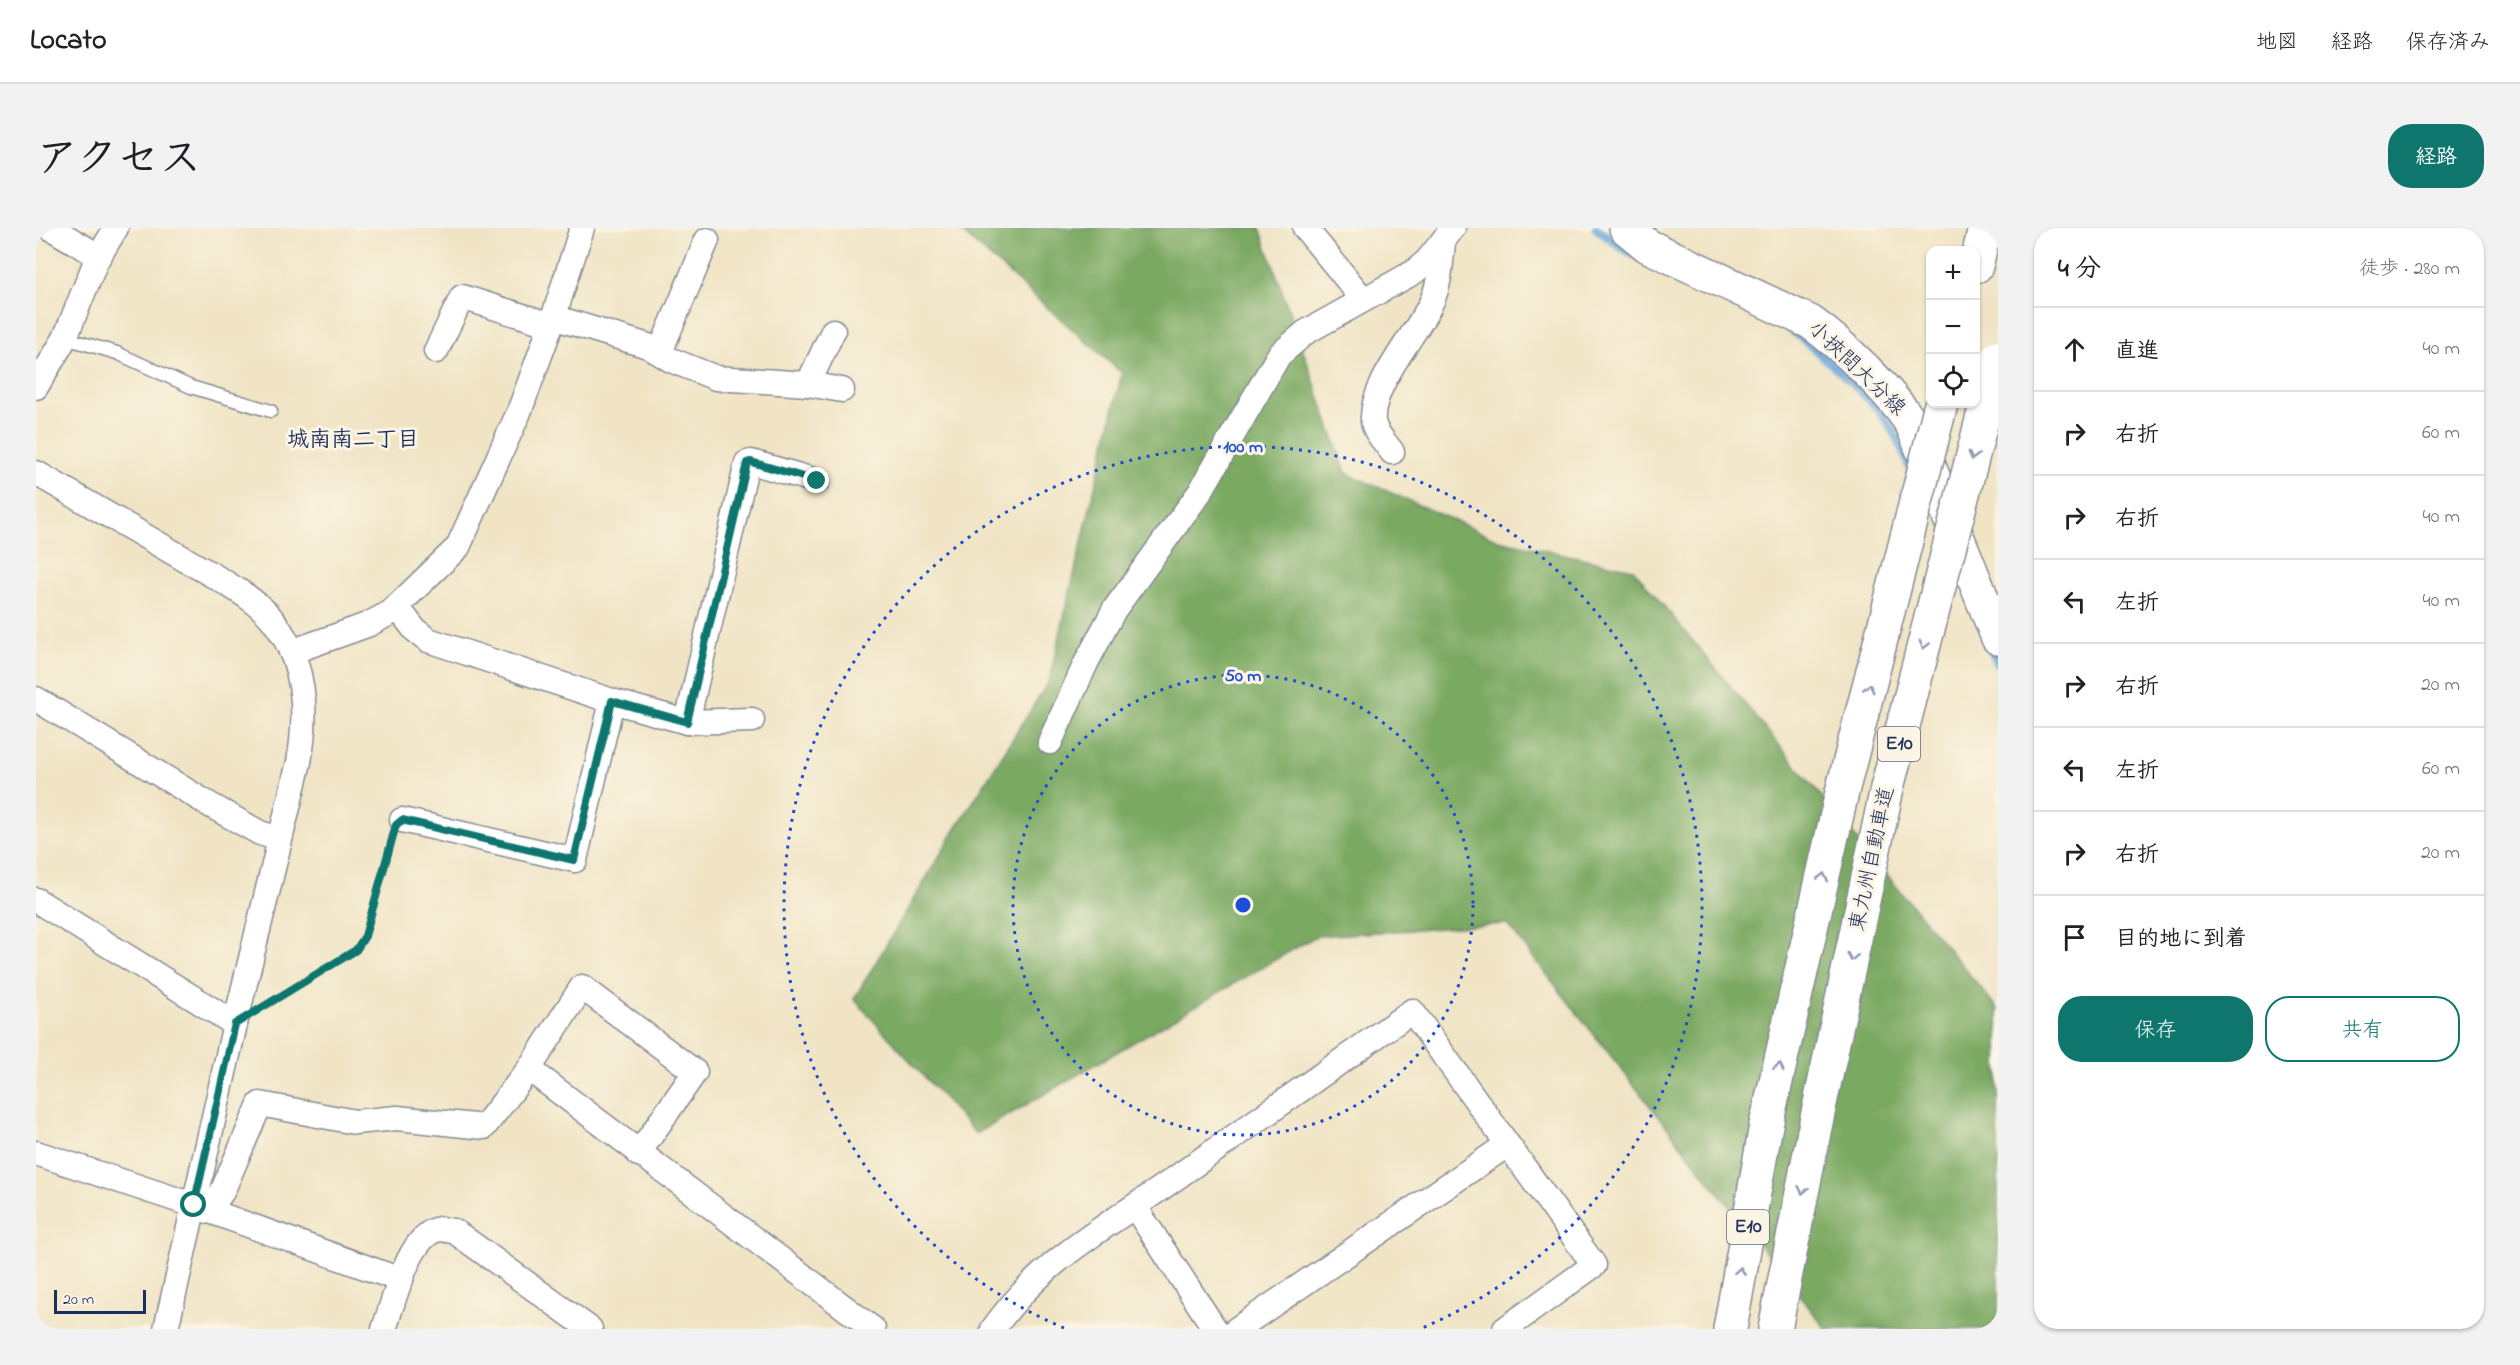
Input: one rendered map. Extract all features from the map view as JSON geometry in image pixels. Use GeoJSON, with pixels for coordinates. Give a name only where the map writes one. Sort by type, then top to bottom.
{"type":"FeatureCollection","features":[{"type":"Feature","properties":{"kind":"main road","name":"小挾間大分線"},"geometry":{"type":"LineString","coordinates":[[1626,228],[1648,246],[1810,322],[1824,332],[1897,402],[1912,424],[1998,638]]}},
{"type":"Feature","properties":{"kind":"main road"},"geometry":{"type":"LineString","coordinates":[[1980,249],[1985,228]]}},
{"type":"Feature","properties":{"kind":"main road","name":"東九州自動車道"},"geometry":{"type":"LineString","coordinates":[[1774,1329],[1887,788],[1998,358]]}},
{"type":"Feature","properties":{"kind":"main road","name":"東九州自動車道"},"geometry":{"type":"LineString","coordinates":[[1730,1329],[1766,1125],[1843,788],[1940,408]]}},
{"type":"Feature","properties":{"kind":"street"},"geometry":{"type":"LineString","coordinates":[[51,228],[90,251],[96,261]]}},
{"type":"Feature","properties":{"kind":"street"},"geometry":{"type":"LineString","coordinates":[[36,387],[65,338],[96,261],[116,228]]}},
{"type":"Feature","properties":{"kind":"street"},"geometry":{"type":"LineString","coordinates":[[291,652],[367,625],[398,608],[458,547],[519,412],[582,228]]}},
{"type":"Feature","properties":{"kind":"street"},"geometry":{"type":"LineString","coordinates":[[1305,228],[1363,299]]}},
{"type":"Feature","properties":{"kind":"street"},"geometry":{"type":"LineString","coordinates":[[1050,742],[1086,663],[1114,610],[1200,492],[1279,355],[1306,332],[1414,272],[1448,235]]}},
{"type":"Feature","properties":{"kind":"street"},"geometry":{"type":"LineString","coordinates":[[1392,452],[1376,431],[1373,422],[1374,407],[1388,373],[1431,303],[1448,235]]}},
{"type":"Feature","properties":{"kind":"street"},"geometry":{"type":"LineString","coordinates":[[660,352],[708,240]]}},
{"type":"Feature","properties":{"kind":"street"},"geometry":{"type":"LineString","coordinates":[[436,351],[462,297],[648,346],[686,366],[716,378],[808,384],[842,390]]}},
{"type":"Feature","properties":{"kind":"street"},"geometry":{"type":"LineString","coordinates":[[808,384],[833,331]]}},
{"type":"Feature","properties":{"kind":"street"},"geometry":{"type":"LineString","coordinates":[[687,722],[747,463],[751,462],[817,481]]}},
{"type":"Feature","properties":{"kind":"street"},"geometry":{"type":"LineString","coordinates":[[36,473],[209,573],[254,602],[272,618],[291,652],[300,676],[304,724],[299,762],[235,1024],[201,1208],[166,1329]]}},
{"type":"Feature","properties":{"kind":"street"},"geometry":{"type":"LineString","coordinates":[[398,608],[415,630],[428,640],[612,701],[687,722],[752,720]]}},
{"type":"Feature","properties":{"kind":"street"},"geometry":{"type":"LineString","coordinates":[[36,699],[210,805],[260,833],[279,839]]}},
{"type":"Feature","properties":{"kind":"street"},"geometry":{"type":"LineString","coordinates":[[402,820],[574,860],[612,701]]}},
{"type":"Feature","properties":{"kind":"street"},"geometry":{"type":"LineString","coordinates":[[36,900],[235,1024]]}},
{"type":"Feature","properties":{"kind":"street"},"geometry":{"type":"LineString","coordinates":[[201,1208],[222,1192],[260,1104],[355,1122],[397,1118],[484,1127],[529,1069],[582,987],[695,1072],[638,1154]]}},
{"type":"Feature","properties":{"kind":"street"},"geometry":{"type":"LineString","coordinates":[[993,1329],[1044,1270],[1079,1242],[1134,1207],[1412,1011],[1594,1265],[1505,1329]]}},
{"type":"Feature","properties":{"kind":"street"},"geometry":{"type":"LineString","coordinates":[[529,1069],[638,1154],[873,1329]]}},
{"type":"Feature","properties":{"kind":"street"},"geometry":{"type":"LineString","coordinates":[[1237,1329],[1507,1145]]}},
{"type":"Feature","properties":{"kind":"street"},"geometry":{"type":"LineString","coordinates":[[36,1154],[201,1208],[401,1280]]}},
{"type":"Feature","properties":{"kind":"street"},"geometry":{"type":"LineString","coordinates":[[1134,1207],[1215,1329]]}},
{"type":"Feature","properties":{"kind":"street"},"geometry":{"type":"LineString","coordinates":[[384,1329],[401,1280],[419,1242],[428,1234],[440,1229],[454,1231],[590,1329]]}},
{"type":"Feature","properties":{"kind":"lane"},"geometry":{"type":"LineString","coordinates":[[65,338],[117,353],[191,387],[271,411]]}},
{"type":"Feature","properties":{"kind":"path"},"geometry":{"type":"LineString","coordinates":[[235,1024],[356,950],[365,936],[396,825],[402,820]]}},
{"type":"Feature","properties":{"kind":"green space"},"geometry":{"type":"Polygon","coordinates":[[[957,228],[1260,228],[1346,473],[1498,540],[1633,569],[1998,1009],[1998,1329],[1826,1329],[1507,924],[1316,936],[976,1134],[854,999],[949,840],[1049,681],[1122,373],[957,228]]]}},
{"type":"Feature","properties":{"kind":"waterway"},"geometry":{"type":"LineString","coordinates":[[1596,228],[1622,248],[1638,256]]}},
{"type":"Feature","properties":{"kind":"waterway"},"geometry":{"type":"LineString","coordinates":[[1786,325],[1845,376],[1873,404],[1897,438],[1913,475]]}},
{"type":"Feature","properties":{"kind":"waterway"},"geometry":{"type":"LineString","coordinates":[[1989,644],[1998,663]]}},
{"type":"Feature","properties":{"kind":"district","name":"城南南二丁目"},"geometry":{"type":"Point","coordinates":[353,441]}},
{"type":"Feature","properties":{"kind":"route"},"geometry":{"type":"LineString","coordinates":[[194,1205],[235,1024],[356,950],[365,936],[396,825],[402,820],[574,860],[612,701],[687,722],[747,463],[751,462],[817,481]]}}]}
